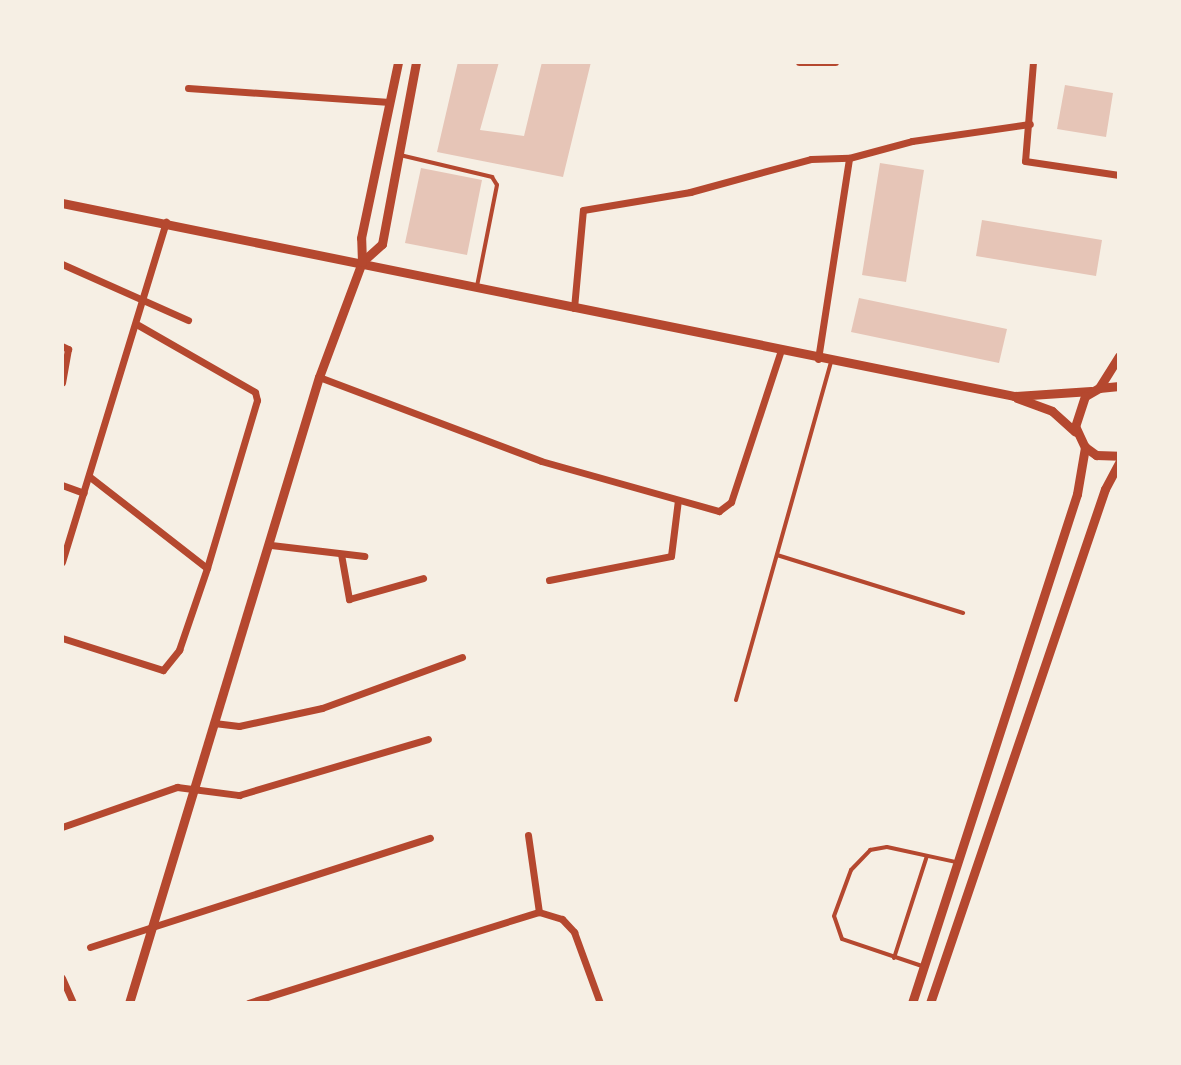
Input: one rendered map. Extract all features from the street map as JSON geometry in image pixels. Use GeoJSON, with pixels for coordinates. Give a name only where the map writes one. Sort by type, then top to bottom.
{"type":"FeatureCollection","features":[{"type":"Feature","properties":{"kind":"street"},"geometry":{"type":"LineString","coordinates":[[129,1003],[149,927],[271,545],[319,377],[362,262],[361,238],[398,62]]}},
{"type":"Feature","properties":{"kind":"street"},"geometry":{"type":"LineString","coordinates":[[362,262],[382,244],[416,62]]}},
{"type":"Feature","properties":{"kind":"street"},"geometry":{"type":"LineString","coordinates":[[799,62],[835,62]]}},
{"type":"Feature","properties":{"kind":"street"},"geometry":{"type":"LineString","coordinates":[[1033,62],[1025,161],[1119,175]]}},
{"type":"Feature","properties":{"kind":"street"},"geometry":{"type":"LineString","coordinates":[[188,88],[390,102]]}},
{"type":"Feature","properties":{"kind":"street"},"geometry":{"type":"LineString","coordinates":[[574,308],[583,210],[690,192],[811,159],[849,158],[912,141],[1030,124]]}},
{"type":"Feature","properties":{"kind":"street"},"geometry":{"type":"LineString","coordinates":[[818,359],[849,158]]}},
{"type":"Feature","properties":{"kind":"street"},"geometry":{"type":"LineString","coordinates":[[62,203],[362,262],[831,362],[1014,396],[1052,411],[1096,455],[1119,456]]}},
{"type":"Feature","properties":{"kind":"street"},"geometry":{"type":"LineString","coordinates":[[62,562],[145,303],[166,222]]}},
{"type":"Feature","properties":{"kind":"street"},"geometry":{"type":"LineString","coordinates":[[62,264],[188,320]]}},
{"type":"Feature","properties":{"kind":"street"},"geometry":{"type":"LineString","coordinates":[[62,638],[163,670],[179,650],[257,400],[255,392],[138,325]]}},
{"type":"Feature","properties":{"kind":"street"},"geometry":{"type":"LineString","coordinates":[[62,346],[68,349],[62,382]]}},
{"type":"Feature","properties":{"kind":"street"},"geometry":{"type":"LineString","coordinates":[[319,377],[541,461],[719,511],[731,502],[781,350]]}},
{"type":"Feature","properties":{"kind":"street"},"geometry":{"type":"LineString","coordinates":[[1076,433],[1077,410],[1119,356]]}},
{"type":"Feature","properties":{"kind":"street"},"geometry":{"type":"LineString","coordinates":[[1014,396],[1119,386]]}},
{"type":"Feature","properties":{"kind":"street"},"geometry":{"type":"LineString","coordinates":[[912,1003],[1077,494],[1085,447]]}},
{"type":"Feature","properties":{"kind":"street"},"geometry":{"type":"LineString","coordinates":[[930,1003],[1105,489],[1119,463]]}},
{"type":"Feature","properties":{"kind":"street"},"geometry":{"type":"LineString","coordinates":[[90,477],[207,568]]}},
{"type":"Feature","properties":{"kind":"street"},"geometry":{"type":"LineString","coordinates":[[62,485],[84,493]]}},
{"type":"Feature","properties":{"kind":"street"},"geometry":{"type":"LineString","coordinates":[[549,580],[671,556],[678,500]]}},
{"type":"Feature","properties":{"kind":"street"},"geometry":{"type":"LineString","coordinates":[[271,545],[364,556]]}},
{"type":"Feature","properties":{"kind":"street"},"geometry":{"type":"LineString","coordinates":[[341,554],[349,599],[423,578]]}},
{"type":"Feature","properties":{"kind":"street"},"geometry":{"type":"LineString","coordinates":[[214,723],[239,726],[322,708],[462,657]]}},
{"type":"Feature","properties":{"kind":"street"},"geometry":{"type":"LineString","coordinates":[[62,827],[177,787],[194,786],[239,795],[428,739]]}},
{"type":"Feature","properties":{"kind":"street"},"geometry":{"type":"LineString","coordinates":[[528,835],[539,912]]}},
{"type":"Feature","properties":{"kind":"street"},"geometry":{"type":"LineString","coordinates":[[90,947],[430,838]]}},
{"type":"Feature","properties":{"kind":"street"},"geometry":{"type":"LineString","coordinates":[[248,1003],[539,912],[562,919],[574,932],[600,1003]]}},
{"type":"Feature","properties":{"kind":"street"},"geometry":{"type":"LineString","coordinates":[[62,978],[73,1003]]}},
{"type":"Feature","properties":{"kind":"lane"},"geometry":{"type":"LineString","coordinates":[[397,155],[492,177],[497,185],[477,286]]}},
{"type":"Feature","properties":{"kind":"lane"},"geometry":{"type":"LineString","coordinates":[[736,700],[831,362]]}},
{"type":"Feature","properties":{"kind":"lane"},"geometry":{"type":"LineString","coordinates":[[777,555],[963,613]]}},
{"type":"Feature","properties":{"kind":"lane"},"geometry":{"type":"LineString","coordinates":[[924,967],[842,939],[834,916],[851,870],[870,850],[887,847],[958,862]]}},
{"type":"Feature","properties":{"kind":"lane"},"geometry":{"type":"LineString","coordinates":[[894,958],[927,856]]}},
{"type":"Feature","properties":{"kind":"building"},"geometry":{"type":"Polygon","coordinates":[[[458,62],[499,62],[480,130],[524,136],[542,62],[591,62],[563,177],[437,152],[458,62]]]}},
{"type":"Feature","properties":{"kind":"building"},"geometry":{"type":"Polygon","coordinates":[[[1065,85],[1113,93],[1106,137],[1057,129],[1065,85]]]}},
{"type":"Feature","properties":{"kind":"building"},"geometry":{"type":"Polygon","coordinates":[[[880,163],[924,170],[906,282],[862,275],[880,163]]]}},
{"type":"Feature","properties":{"kind":"building"},"geometry":{"type":"Polygon","coordinates":[[[421,168],[482,180],[467,255],[405,243],[421,168]]]}},
{"type":"Feature","properties":{"kind":"building"},"geometry":{"type":"Polygon","coordinates":[[[982,220],[1102,240],[1096,276],[976,256],[982,220]]]}},
{"type":"Feature","properties":{"kind":"building"},"geometry":{"type":"Polygon","coordinates":[[[859,298],[1007,329],[999,363],[851,332],[859,298]]]}}]}
